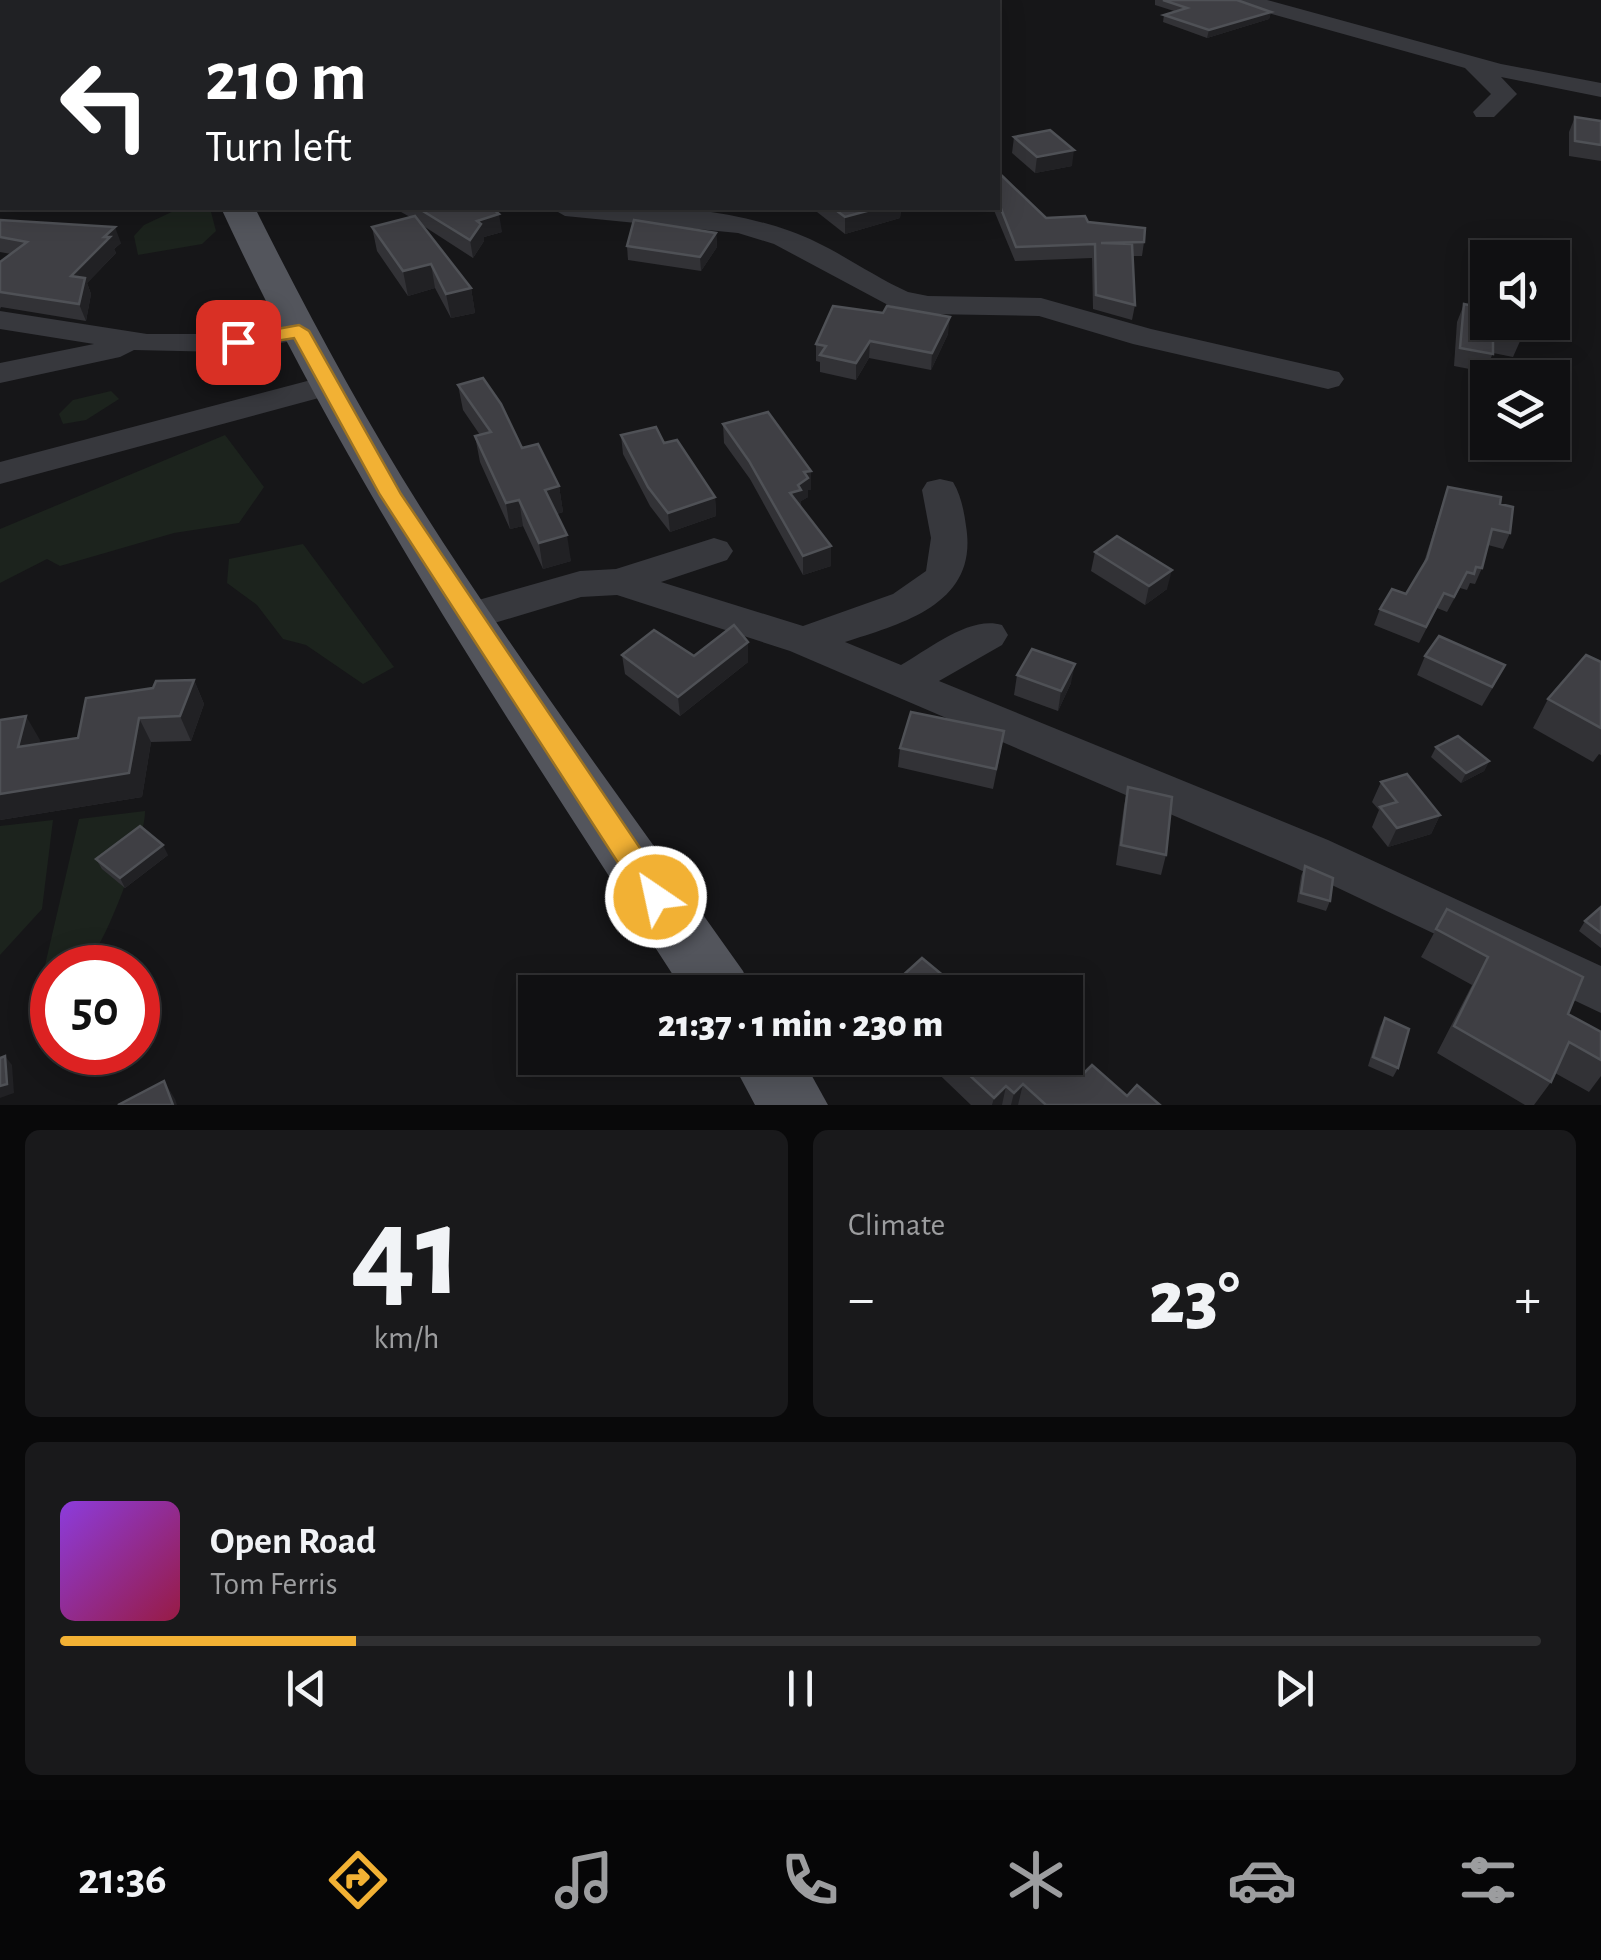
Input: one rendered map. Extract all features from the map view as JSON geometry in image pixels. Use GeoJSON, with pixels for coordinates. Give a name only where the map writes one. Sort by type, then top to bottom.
{"type":"FeatureCollection","features":[{"type":"Feature","properties":{"kind":"main road"},"geometry":{"type":"LineString","coordinates":[[239,210],[372,464],[468,618],[709,975]]}},
{"type":"Feature","properties":{"kind":"main road"},"geometry":{"type":"LineString","coordinates":[[774,1075],[794,1105]]}},
{"type":"Feature","properties":{"kind":"street"},"geometry":{"type":"LineString","coordinates":[[1243,0],[1472,63],[1601,90]]}},
{"type":"Feature","properties":{"kind":"street"},"geometry":{"type":"LineString","coordinates":[[1472,63],[1505,94],[1485,112]]}},
{"type":"Feature","properties":{"kind":"street"},"geometry":{"type":"LineString","coordinates":[[586,210],[740,225],[784,238],[865,284],[900,299],[928,305],[1041,307],[1144,337],[1328,379]]}},
{"type":"Feature","properties":{"kind":"street"},"geometry":{"type":"LineString","coordinates":[[0,320],[147,344],[225,343],[299,331]]}},
{"type":"Feature","properties":{"kind":"street"},"geometry":{"type":"LineString","coordinates":[[0,374],[147,344]]}},
{"type":"Feature","properties":{"kind":"street"},"geometry":{"type":"LineString","coordinates":[[0,473],[330,384]]}},
{"type":"Feature","properties":{"kind":"street"},"geometry":{"type":"LineString","coordinates":[[804,641],[900,606],[938,585],[949,559],[949,535],[940,490]]}},
{"type":"Feature","properties":{"kind":"street"},"geometry":{"type":"LineString","coordinates":[[468,618],[580,584],[618,582],[714,552]]}},
{"type":"Feature","properties":{"kind":"street"},"geometry":{"type":"LineString","coordinates":[[618,582],[804,641],[905,681],[1312,854],[1601,990]]}},
{"type":"Feature","properties":{"kind":"street"},"geometry":{"type":"LineString","coordinates":[[905,681],[988,635]]}},
{"type":"Feature","properties":{"kind":"shaded area"},"geometry":{"type":"Polygon","coordinates":[[[176,210],[211,210],[216,231],[202,244],[138,255],[134,236],[144,225],[176,210]]]}},
{"type":"Feature","properties":{"kind":"shaded area"},"geometry":{"type":"Polygon","coordinates":[[[111,391],[119,399],[86,420],[63,424],[59,414],[73,400],[111,391]]]}},
{"type":"Feature","properties":{"kind":"shaded area"},"geometry":{"type":"Polygon","coordinates":[[[225,435],[264,487],[239,523],[174,533],[60,566],[47,559],[0,583],[0,529],[225,435]]]}},
{"type":"Feature","properties":{"kind":"shaded area"},"geometry":{"type":"Polygon","coordinates":[[[303,544],[394,667],[363,684],[306,645],[283,639],[257,605],[227,583],[229,559],[303,544]]]}},
{"type":"Feature","properties":{"kind":"shaded area"},"geometry":{"type":"Polygon","coordinates":[[[145,811],[133,864],[98,945],[50,945],[79,819],[145,811]]]}},
{"type":"Feature","properties":{"kind":"shaded area"},"geometry":{"type":"Polygon","coordinates":[[[53,820],[42,909],[0,955],[0,826],[53,820]]]}},
{"type":"Feature","properties":{"kind":"building"},"geometry":{"type":"Polygon","coordinates":[[[1163,0],[1237,0],[1271,12],[1209,30],[1164,15],[1187,8],[1163,0]]]}},
{"type":"Feature","properties":{"kind":"building"},"geometry":{"type":"Polygon","coordinates":[[[1575,117],[1601,121],[1601,145],[1575,141],[1575,117]]]}},
{"type":"Feature","properties":{"kind":"building"},"geometry":{"type":"Polygon","coordinates":[[[1050,130],[1074,150],[1037,157],[1014,137],[1050,130]]]}},
{"type":"Feature","properties":{"kind":"building"},"geometry":{"type":"Polygon","coordinates":[[[1000,174],[1046,218],[1085,216],[1088,222],[1145,228],[1144,242],[1101,243],[1132,244],[1135,305],[1096,295],[1095,244],[1016,247],[1000,206],[1000,174]]]}},
{"type":"Feature","properties":{"kind":"building"},"geometry":{"type":"Polygon","coordinates":[[[421,210],[494,210],[499,214],[477,221],[481,224],[470,240],[421,210]]]}},
{"type":"Feature","properties":{"kind":"building"},"geometry":{"type":"Polygon","coordinates":[[[836,210],[871,210],[845,217],[836,210]]]}},
{"type":"Feature","properties":{"kind":"building"},"geometry":{"type":"Polygon","coordinates":[[[415,216],[471,288],[446,294],[431,264],[403,271],[372,227],[415,216]]]}},
{"type":"Feature","properties":{"kind":"building"},"geometry":{"type":"Polygon","coordinates":[[[0,220],[115,227],[71,276],[85,278],[79,304],[0,292],[0,262],[27,242],[0,237],[0,220]]]}},
{"type":"Feature","properties":{"kind":"building"},"geometry":{"type":"Polygon","coordinates":[[[634,220],[716,233],[700,257],[627,246],[634,220]]]}},
{"type":"Feature","properties":{"kind":"building"},"geometry":{"type":"Polygon","coordinates":[[[1464,304],[1470,305],[1470,340],[1493,340],[1493,354],[1460,348],[1464,304]]]}},
{"type":"Feature","properties":{"kind":"building"},"geometry":{"type":"Polygon","coordinates":[[[833,306],[883,313],[887,306],[950,317],[932,353],[870,341],[856,363],[820,355],[826,346],[816,344],[833,306]]]}},
{"type":"Feature","properties":{"kind":"building"},"geometry":{"type":"Polygon","coordinates":[[[483,378],[501,404],[522,448],[538,444],[559,486],[545,490],[567,535],[539,543],[519,500],[506,503],[475,436],[491,432],[458,385],[483,378]]]}},
{"type":"Feature","properties":{"kind":"building"},"geometry":{"type":"Polygon","coordinates":[[[768,412],[811,471],[804,472],[808,478],[798,485],[801,490],[790,493],[831,546],[803,556],[749,461],[723,424],[768,412]]]}},
{"type":"Feature","properties":{"kind":"building"},"geometry":{"type":"Polygon","coordinates":[[[656,427],[664,443],[677,440],[715,497],[668,513],[648,487],[621,435],[656,427]]]}},
{"type":"Feature","properties":{"kind":"building"},"geometry":{"type":"Polygon","coordinates":[[[1448,487],[1501,497],[1500,504],[1513,507],[1510,533],[1492,529],[1482,568],[1476,567],[1474,574],[1467,572],[1454,597],[1444,593],[1426,627],[1380,609],[1392,589],[1406,594],[1427,559],[1448,487]]]}},
{"type":"Feature","properties":{"kind":"building"},"geometry":{"type":"Polygon","coordinates":[[[1117,536],[1172,570],[1149,586],[1095,552],[1117,536]]]}},
{"type":"Feature","properties":{"kind":"building"},"geometry":{"type":"Polygon","coordinates":[[[734,625],[748,642],[678,697],[622,655],[654,630],[694,656],[734,625]]]}},
{"type":"Feature","properties":{"kind":"building"},"geometry":{"type":"Polygon","coordinates":[[[1439,636],[1505,665],[1492,687],[1425,656],[1439,636]]]}},
{"type":"Feature","properties":{"kind":"building"},"geometry":{"type":"Polygon","coordinates":[[[1032,649],[1075,664],[1061,691],[1017,675],[1032,649]]]}},
{"type":"Feature","properties":{"kind":"building"},"geometry":{"type":"Polygon","coordinates":[[[1586,655],[1601,662],[1601,728],[1548,699],[1586,655]]]}},
{"type":"Feature","properties":{"kind":"building"},"geometry":{"type":"Polygon","coordinates":[[[194,680],[180,716],[139,718],[129,773],[0,794],[0,720],[26,716],[18,747],[78,738],[86,698],[153,688],[156,681],[194,680]]]}},
{"type":"Feature","properties":{"kind":"building"},"geometry":{"type":"Polygon","coordinates":[[[911,712],[1004,731],[996,769],[900,748],[911,712]]]}},
{"type":"Feature","properties":{"kind":"building"},"geometry":{"type":"Polygon","coordinates":[[[1458,736],[1489,761],[1466,773],[1436,747],[1458,736]]]}},
{"type":"Feature","properties":{"kind":"building"},"geometry":{"type":"Polygon","coordinates":[[[1407,774],[1440,815],[1397,828],[1380,807],[1397,802],[1381,782],[1407,774]]]}},
{"type":"Feature","properties":{"kind":"building"},"geometry":{"type":"Polygon","coordinates":[[[1128,787],[1172,797],[1166,855],[1121,845],[1128,787]]]}},
{"type":"Feature","properties":{"kind":"building"},"geometry":{"type":"Polygon","coordinates":[[[140,826],[163,845],[120,878],[96,859],[140,826]]]}},
{"type":"Feature","properties":{"kind":"building"},"geometry":{"type":"Polygon","coordinates":[[[1305,866],[1333,878],[1330,901],[1301,893],[1305,866]]]}},
{"type":"Feature","properties":{"kind":"building"},"geometry":{"type":"Polygon","coordinates":[[[1601,907],[1601,933],[1585,921],[1601,907]]]}},
{"type":"Feature","properties":{"kind":"building"},"geometry":{"type":"Polygon","coordinates":[[[1447,909],[1583,977],[1568,1014],[1601,1032],[1601,1060],[1569,1042],[1551,1082],[1454,1026],[1488,957],[1436,929],[1447,909]]]}},
{"type":"Feature","properties":{"kind":"building"},"geometry":{"type":"Polygon","coordinates":[[[922,958],[942,975],[903,975],[922,958]]]}},
{"type":"Feature","properties":{"kind":"building"},"geometry":{"type":"Polygon","coordinates":[[[1385,1018],[1409,1029],[1398,1068],[1373,1057],[1385,1018]]]}},
{"type":"Feature","properties":{"kind":"building"},"geometry":{"type":"Polygon","coordinates":[[[5,1056],[7,1084],[0,1086],[0,1058],[5,1056]]]}},
{"type":"Feature","properties":{"kind":"building"},"geometry":{"type":"Polygon","coordinates":[[[1092,1065],[1127,1096],[1137,1085],[1160,1105],[1046,1105],[1023,1084],[1014,1093],[1006,1086],[994,1098],[969,1075],[1083,1075],[1092,1065]]]}},
{"type":"Feature","properties":{"kind":"building"},"geometry":{"type":"Polygon","coordinates":[[[164,1081],[173,1105],[118,1105],[164,1081]]]}},
{"type":"Feature","properties":{"kind":"route"},"geometry":{"type":"LineString","coordinates":[[238,342],[299,331],[372,464],[468,618],[656,897]]}}]}
